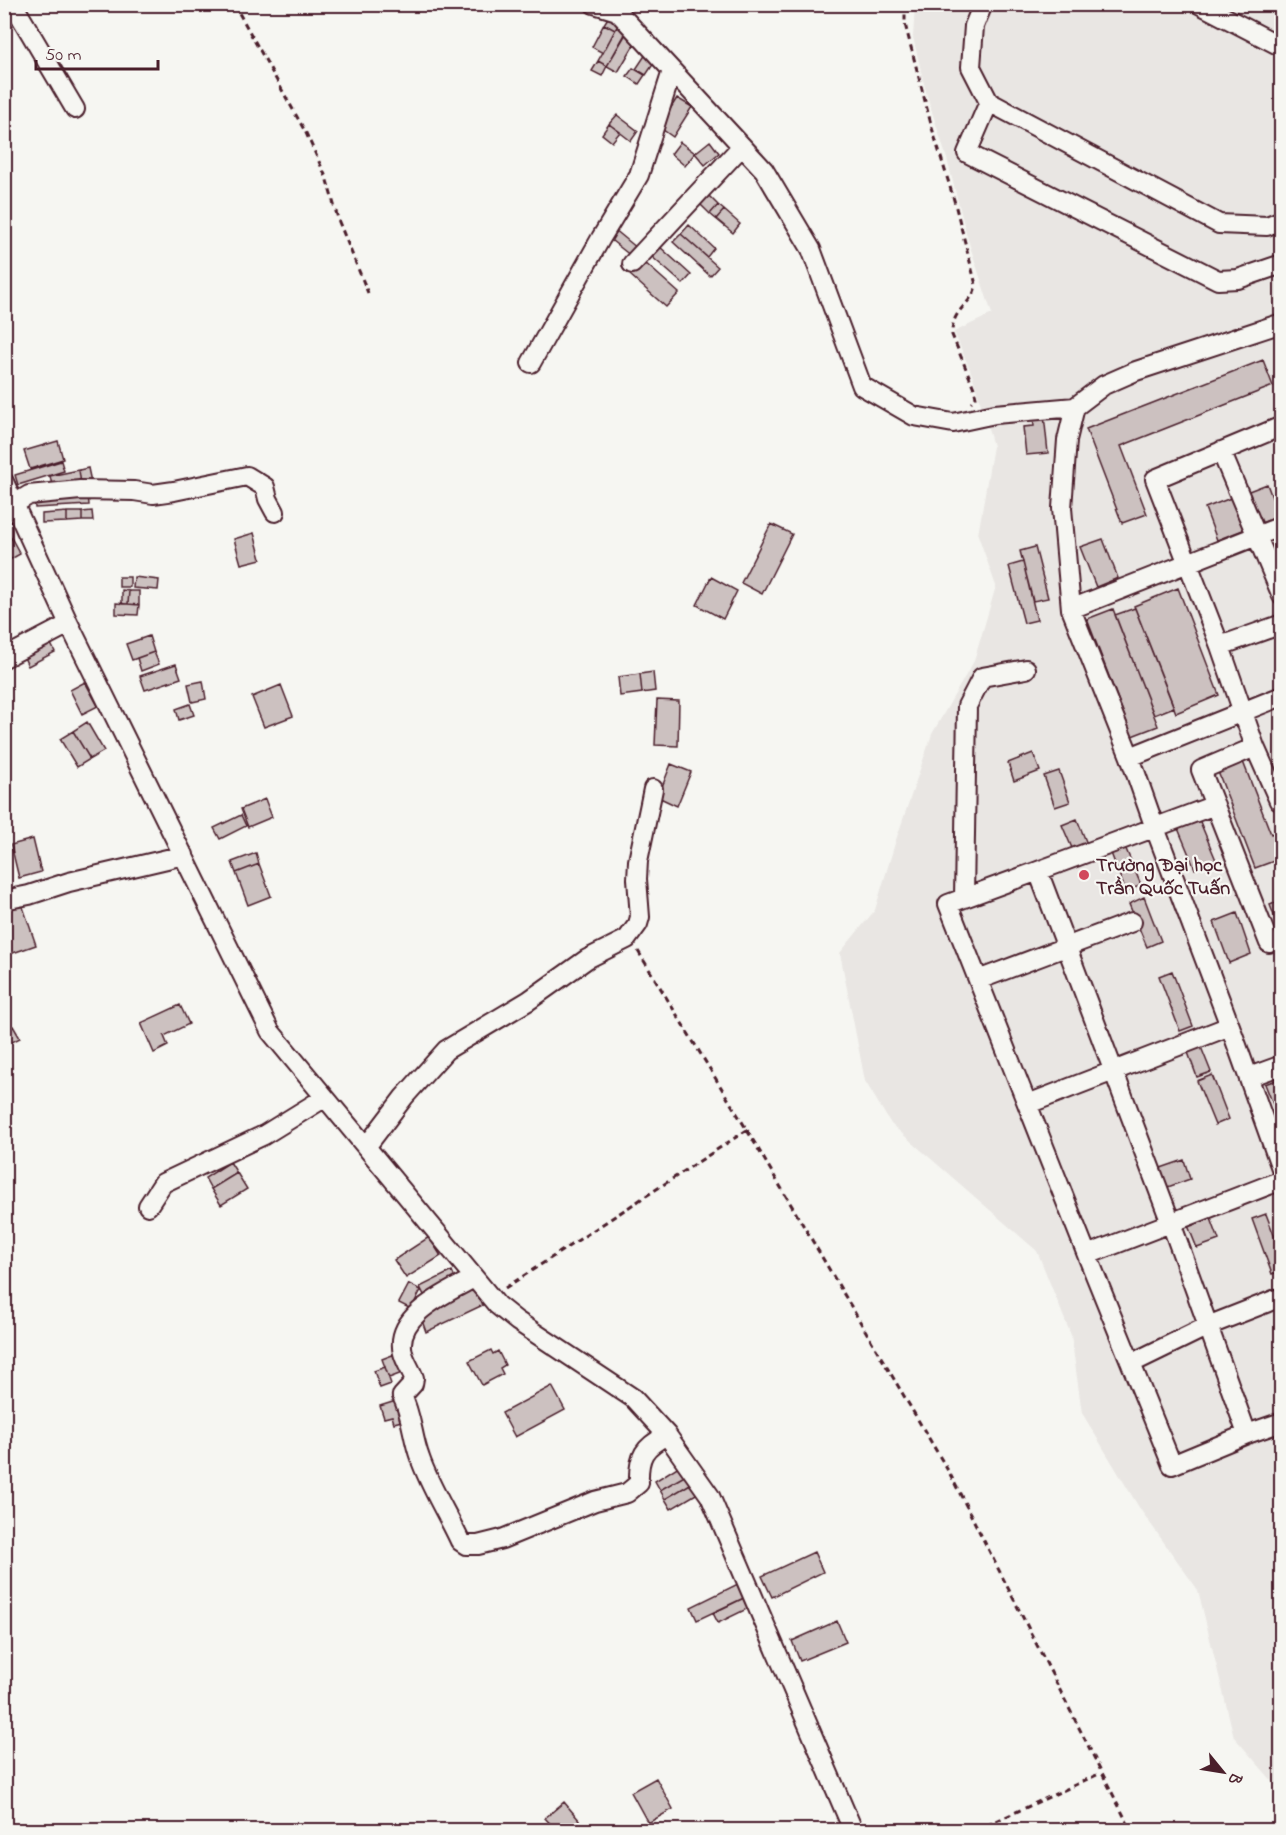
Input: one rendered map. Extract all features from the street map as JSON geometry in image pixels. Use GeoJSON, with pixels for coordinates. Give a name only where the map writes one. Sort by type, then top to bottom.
{"type":"FeatureCollection","features":[{"type":"Feature","properties":{"kind":"street"},"geometry":{"type":"LineString","coordinates":[[13,4],[75,109]]}},
{"type":"Feature","properties":{"kind":"street"},"geometry":{"type":"LineString","coordinates":[[594,4],[617,8],[764,170],[811,249],[862,386],[914,416],[952,423],[995,414],[1076,407],[1104,385],[1136,371],[1281,323]]}},
{"type":"Feature","properties":{"kind":"street"},"geometry":{"type":"LineString","coordinates":[[983,4],[974,26],[971,67],[989,102],[1219,224],[1267,226],[1281,220]]}},
{"type":"Feature","properties":{"kind":"street"},"geometry":{"type":"LineString","coordinates":[[1199,4],[1281,47]]}},
{"type":"Feature","properties":{"kind":"street"},"geometry":{"type":"LineString","coordinates":[[531,363],[639,175],[672,71]]}},
{"type":"Feature","properties":{"kind":"street"},"geometry":{"type":"LineString","coordinates":[[989,102],[967,153],[1218,280],[1238,279],[1281,264]]}},
{"type":"Feature","properties":{"kind":"street"},"geometry":{"type":"LineString","coordinates":[[632,264],[742,146]]}},
{"type":"Feature","properties":{"kind":"street"},"geometry":{"type":"LineString","coordinates":[[1076,407],[1067,440],[1062,508],[1071,609],[1130,757],[1249,1077],[1281,1171]]}},
{"type":"Feature","properties":{"kind":"street"},"geometry":{"type":"LineString","coordinates":[[1281,426],[1155,478],[1220,646],[1255,747],[1279,801],[1281,800]]}},
{"type":"Feature","properties":{"kind":"street"},"geometry":{"type":"LineString","coordinates":[[1221,451],[1281,596]]}},
{"type":"Feature","properties":{"kind":"street"},"geometry":{"type":"LineString","coordinates":[[16,503],[29,495],[80,490],[134,491],[153,494],[247,476],[265,487],[274,512]]}},
{"type":"Feature","properties":{"kind":"street"},"geometry":{"type":"LineString","coordinates":[[4,482],[16,503],[69,624],[270,1032],[490,1297],[517,1321],[633,1398],[667,1435],[710,1496],[853,1830]]}},
{"type":"Feature","properties":{"kind":"street"},"geometry":{"type":"LineString","coordinates":[[1071,609],[1281,526]]}},
{"type":"Feature","properties":{"kind":"street"},"geometry":{"type":"LineString","coordinates":[[4,658],[69,624]]}},
{"type":"Feature","properties":{"kind":"street"},"geometry":{"type":"LineString","coordinates":[[1220,646],[1281,624]]}},
{"type":"Feature","properties":{"kind":"street"},"geometry":{"type":"LineString","coordinates":[[964,898],[967,706],[982,677],[1026,669]]}},
{"type":"Feature","properties":{"kind":"street"},"geometry":{"type":"LineString","coordinates":[[1130,757],[1281,696]]}},
{"type":"Feature","properties":{"kind":"street"},"geometry":{"type":"LineString","coordinates":[[1255,747],[1201,770],[1269,943]]}},
{"type":"Feature","properties":{"kind":"street"},"geometry":{"type":"LineString","coordinates":[[366,1147],[404,1098],[446,1050],[528,1001],[587,959],[629,936],[638,924],[640,916],[638,861],[653,789]]}},
{"type":"Feature","properties":{"kind":"street"},"geometry":{"type":"LineString","coordinates":[[1215,805],[948,904],[1172,1465],[1281,1422]]}},
{"type":"Feature","properties":{"kind":"street"},"geometry":{"type":"LineString","coordinates":[[4,900],[184,855]]}},
{"type":"Feature","properties":{"kind":"street"},"geometry":{"type":"LineString","coordinates":[[1038,872],[1210,1326],[1247,1434]]}},
{"type":"Feature","properties":{"kind":"street"},"geometry":{"type":"LineString","coordinates":[[978,980],[1132,922]]}},
{"type":"Feature","properties":{"kind":"street"},"geometry":{"type":"LineString","coordinates":[[1028,1104],[1230,1026]]}},
{"type":"Feature","properties":{"kind":"street"},"geometry":{"type":"LineString","coordinates":[[1249,1077],[1281,1065]]}},
{"type":"Feature","properties":{"kind":"street"},"geometry":{"type":"LineString","coordinates":[[148,1206],[163,1183],[264,1135],[324,1098]]}},
{"type":"Feature","properties":{"kind":"street"},"geometry":{"type":"LineString","coordinates":[[1087,1255],[1281,1180]]}},
{"type":"Feature","properties":{"kind":"street"},"geometry":{"type":"LineString","coordinates":[[474,1278],[424,1305],[402,1340],[403,1354],[414,1378],[413,1384],[402,1396],[413,1438],[428,1482],[460,1541],[466,1545],[478,1545],[502,1539],[595,1501],[627,1493],[639,1483],[643,1452],[651,1443],[667,1435]]}},
{"type":"Feature","properties":{"kind":"street"},"geometry":{"type":"LineString","coordinates":[[1132,1363],[1210,1326],[1276,1299]]}},
{"type":"Feature","properties":{"kind":"path"},"geometry":{"type":"LineString","coordinates":[[234,4],[306,133],[326,177],[339,222],[368,293]]}},
{"type":"Feature","properties":{"kind":"path"},"geometry":{"type":"LineString","coordinates":[[905,4],[905,24],[976,285],[974,295],[959,310],[952,327],[952,335],[976,397],[972,402],[962,404]]}},
{"type":"Feature","properties":{"kind":"path"},"geometry":{"type":"LineString","coordinates":[[629,936],[747,1130],[950,1474],[1131,1830]]}},
{"type":"Feature","properties":{"kind":"path"},"geometry":{"type":"LineString","coordinates":[[490,1297],[747,1130]]}},
{"type":"Feature","properties":{"kind":"path"},"geometry":{"type":"LineString","coordinates":[[977,1830],[1101,1773]]}},
{"type":"Feature","properties":{"kind":"shaded area","name":"Trường Đại học Trần Quốc Tuấn"},"geometry":{"type":"Polygon","coordinates":[[[915,5],[1281,5],[1281,1791],[1234,1737],[1198,1590],[1140,1509],[1082,1413],[1071,1335],[1037,1251],[891,1124],[865,1081],[840,953],[875,910],[932,734],[974,661],[996,586],[978,535],[993,446],[973,377],[954,332],[992,314],[968,240],[947,159],[927,96],[913,37],[915,5]]]}},
{"type":"Feature","properties":{"kind":"building"},"geometry":{"type":"Polygon","coordinates":[[[609,16],[620,22],[615,30],[604,24],[609,16]]]}},
{"type":"Feature","properties":{"kind":"building"},"geometry":{"type":"Polygon","coordinates":[[[620,22],[629,27],[607,66],[598,61],[620,22]]]}},
{"type":"Feature","properties":{"kind":"building"},"geometry":{"type":"Polygon","coordinates":[[[604,24],[615,30],[603,53],[592,47],[604,24]]]}},
{"type":"Feature","properties":{"kind":"building"},"geometry":{"type":"Polygon","coordinates":[[[627,32],[638,38],[618,72],[607,66],[627,32]]]}},
{"type":"Feature","properties":{"kind":"building"},"geometry":{"type":"Polygon","coordinates":[[[646,54],[656,60],[646,75],[636,69],[646,54]]]}},
{"type":"Feature","properties":{"kind":"building"},"geometry":{"type":"Polygon","coordinates":[[[598,61],[607,66],[602,76],[592,71],[598,61]]]}},
{"type":"Feature","properties":{"kind":"building"},"geometry":{"type":"Polygon","coordinates":[[[633,68],[645,75],[639,84],[627,76],[633,68]]]}},
{"type":"Feature","properties":{"kind":"building"},"geometry":{"type":"Polygon","coordinates":[[[677,98],[692,107],[673,137],[659,127],[677,98]]]}},
{"type":"Feature","properties":{"kind":"building"},"geometry":{"type":"Polygon","coordinates":[[[617,115],[638,131],[631,141],[609,124],[617,115]]]}},
{"type":"Feature","properties":{"kind":"building"},"geometry":{"type":"Polygon","coordinates":[[[609,124],[620,132],[612,142],[602,134],[609,124]]]}},
{"type":"Feature","properties":{"kind":"building"},"geometry":{"type":"Polygon","coordinates":[[[710,141],[719,153],[705,165],[695,153],[710,141]]]}},
{"type":"Feature","properties":{"kind":"building"},"geometry":{"type":"Polygon","coordinates":[[[680,142],[695,153],[685,166],[671,154],[680,142]]]}},
{"type":"Feature","properties":{"kind":"building"},"geometry":{"type":"Polygon","coordinates":[[[708,195],[718,205],[710,214],[700,204],[708,195]]]}},
{"type":"Feature","properties":{"kind":"building"},"geometry":{"type":"Polygon","coordinates":[[[718,205],[724,210],[716,219],[710,214],[718,205]]]}},
{"type":"Feature","properties":{"kind":"building"},"geometry":{"type":"Polygon","coordinates":[[[724,210],[740,224],[733,233],[716,219],[724,210]]]}},
{"type":"Feature","properties":{"kind":"building"},"geometry":{"type":"Polygon","coordinates":[[[689,225],[714,248],[707,257],[681,234],[689,225]]]}},
{"type":"Feature","properties":{"kind":"building"},"geometry":{"type":"Polygon","coordinates":[[[614,229],[637,248],[631,256],[607,237],[614,229]]]}},
{"type":"Feature","properties":{"kind":"building"},"geometry":{"type":"Polygon","coordinates":[[[681,234],[718,267],[710,276],[673,242],[681,234]]]}},
{"type":"Feature","properties":{"kind":"building"},"geometry":{"type":"Polygon","coordinates":[[[659,246],[691,275],[683,284],[651,256],[659,246]]]}},
{"type":"Feature","properties":{"kind":"building"},"geometry":{"type":"Polygon","coordinates":[[[643,261],[679,293],[666,307],[630,275],[643,261]]]}},
{"type":"Feature","properties":{"kind":"building"},"geometry":{"type":"Polygon","coordinates":[[[1263,360],[1273,386],[1121,446],[1147,514],[1122,523],[1086,429],[1263,360]]]}},
{"type":"Feature","properties":{"kind":"building"},"geometry":{"type":"Polygon","coordinates":[[[1044,415],[1048,453],[1026,455],[1023,427],[1034,426],[1033,416],[1044,415]]]}},
{"type":"Feature","properties":{"kind":"building"},"geometry":{"type":"Polygon","coordinates":[[[58,441],[63,459],[30,469],[24,451],[58,441]]]}},
{"type":"Feature","properties":{"kind":"building"},"geometry":{"type":"Polygon","coordinates":[[[61,461],[64,471],[18,485],[15,475],[61,461]]]}},
{"type":"Feature","properties":{"kind":"building"},"geometry":{"type":"Polygon","coordinates":[[[88,468],[91,482],[81,484],[79,470],[88,468]]]}},
{"type":"Feature","properties":{"kind":"building"},"geometry":{"type":"Polygon","coordinates":[[[79,470],[81,484],[53,490],[50,476],[79,470]]]}},
{"type":"Feature","properties":{"kind":"building"},"geometry":{"type":"Polygon","coordinates":[[[1267,484],[1279,516],[1217,540],[1205,508],[1267,484]]]}},
{"type":"Feature","properties":{"kind":"building"},"geometry":{"type":"Polygon","coordinates":[[[88,494],[89,505],[35,508],[34,497],[88,494]]]}},
{"type":"Feature","properties":{"kind":"building"},"geometry":{"type":"Polygon","coordinates":[[[92,511],[93,521],[82,521],[82,512],[92,511]]]}},
{"type":"Feature","properties":{"kind":"building"},"geometry":{"type":"Polygon","coordinates":[[[67,512],[82,512],[82,521],[67,522],[67,512]]]}},
{"type":"Feature","properties":{"kind":"building"},"geometry":{"type":"Polygon","coordinates":[[[67,512],[67,522],[42,523],[42,514],[67,512]]]}},
{"type":"Feature","properties":{"kind":"building"},"geometry":{"type":"Polygon","coordinates":[[[771,524],[792,534],[762,594],[741,583],[771,524]]]}},
{"type":"Feature","properties":{"kind":"building"},"geometry":{"type":"Polygon","coordinates":[[[8,532],[20,554],[4,563],[4,534],[8,532]]]}},
{"type":"Feature","properties":{"kind":"building"},"geometry":{"type":"Polygon","coordinates":[[[254,533],[261,559],[241,564],[234,539],[254,533]]]}},
{"type":"Feature","properties":{"kind":"building"},"geometry":{"type":"Polygon","coordinates":[[[1103,539],[1118,578],[1096,587],[1080,547],[1103,539]]]}},
{"type":"Feature","properties":{"kind":"building"},"geometry":{"type":"Polygon","coordinates":[[[1035,547],[1048,598],[1033,601],[1020,551],[1035,547]]]}},
{"type":"Feature","properties":{"kind":"building"},"geometry":{"type":"Polygon","coordinates":[[[1023,562],[1037,620],[1024,623],[1009,566],[1023,562]]]}},
{"type":"Feature","properties":{"kind":"building"},"geometry":{"type":"Polygon","coordinates":[[[119,577],[130,577],[130,587],[119,587],[119,577]]]}},
{"type":"Feature","properties":{"kind":"building"},"geometry":{"type":"Polygon","coordinates":[[[134,577],[159,580],[158,590],[133,588],[134,577]]]}},
{"type":"Feature","properties":{"kind":"building"},"geometry":{"type":"Polygon","coordinates":[[[711,577],[737,591],[723,619],[697,605],[711,577]]]}},
{"type":"Feature","properties":{"kind":"building"},"geometry":{"type":"Polygon","coordinates":[[[1178,588],[1219,695],[1176,713],[1134,606],[1178,588]]]}},
{"type":"Feature","properties":{"kind":"building"},"geometry":{"type":"Polygon","coordinates":[[[122,590],[129,591],[128,604],[122,604],[122,590]]]}},
{"type":"Feature","properties":{"kind":"building"},"geometry":{"type":"Polygon","coordinates":[[[129,591],[139,591],[139,605],[128,604],[129,591]]]}},
{"type":"Feature","properties":{"kind":"building"},"geometry":{"type":"Polygon","coordinates":[[[116,603],[139,605],[138,615],[116,614],[116,603]]]}},
{"type":"Feature","properties":{"kind":"building"},"geometry":{"type":"Polygon","coordinates":[[[1135,608],[1174,707],[1154,715],[1115,615],[1135,608]]]}},
{"type":"Feature","properties":{"kind":"building"},"geometry":{"type":"Polygon","coordinates":[[[1113,609],[1158,726],[1132,736],[1087,619],[1113,609]]]}},
{"type":"Feature","properties":{"kind":"building"},"geometry":{"type":"Polygon","coordinates":[[[149,636],[154,652],[132,660],[126,644],[149,636]]]}},
{"type":"Feature","properties":{"kind":"building"},"geometry":{"type":"Polygon","coordinates":[[[50,642],[55,652],[28,666],[23,655],[50,642]]]}},
{"type":"Feature","properties":{"kind":"building"},"geometry":{"type":"Polygon","coordinates":[[[154,652],[159,664],[141,671],[137,658],[154,652]]]}},
{"type":"Feature","properties":{"kind":"building"},"geometry":{"type":"Polygon","coordinates":[[[176,664],[181,678],[145,690],[140,676],[176,664]]]}},
{"type":"Feature","properties":{"kind":"building"},"geometry":{"type":"Polygon","coordinates":[[[653,672],[655,691],[642,693],[640,674],[653,672]]]}},
{"type":"Feature","properties":{"kind":"building"},"geometry":{"type":"Polygon","coordinates":[[[640,674],[642,693],[620,696],[618,677],[640,674]]]}},
{"type":"Feature","properties":{"kind":"building"},"geometry":{"type":"Polygon","coordinates":[[[203,681],[206,699],[192,702],[188,684],[203,681]]]}},
{"type":"Feature","properties":{"kind":"building"},"geometry":{"type":"Polygon","coordinates":[[[85,682],[98,706],[82,714],[70,690],[85,682]]]}},
{"type":"Feature","properties":{"kind":"building"},"geometry":{"type":"Polygon","coordinates":[[[281,685],[293,716],[264,727],[252,697],[281,685]]]}},
{"type":"Feature","properties":{"kind":"building"},"geometry":{"type":"Polygon","coordinates":[[[657,700],[679,701],[678,746],[655,745],[657,700]]]}},
{"type":"Feature","properties":{"kind":"building"},"geometry":{"type":"Polygon","coordinates":[[[190,704],[194,715],[179,720],[176,709],[190,704]]]}},
{"type":"Feature","properties":{"kind":"building"},"geometry":{"type":"Polygon","coordinates":[[[87,722],[104,751],[90,759],[73,731],[87,722]]]}},
{"type":"Feature","properties":{"kind":"building"},"geometry":{"type":"Polygon","coordinates":[[[73,731],[90,759],[77,767],[60,739],[73,731]]]}},
{"type":"Feature","properties":{"kind":"building"},"geometry":{"type":"Polygon","coordinates":[[[1033,753],[1040,771],[1014,781],[1008,763],[1033,753]]]}},
{"type":"Feature","properties":{"kind":"building"},"geometry":{"type":"Polygon","coordinates":[[[1240,754],[1271,834],[1282,830],[1282,858],[1255,868],[1215,764],[1240,754]]]}},
{"type":"Feature","properties":{"kind":"building"},"geometry":{"type":"Polygon","coordinates":[[[671,764],[691,772],[677,806],[658,797],[671,764]]]}},
{"type":"Feature","properties":{"kind":"building"},"geometry":{"type":"Polygon","coordinates":[[[1059,771],[1070,802],[1055,807],[1044,776],[1059,771]]]}},
{"type":"Feature","properties":{"kind":"building"},"geometry":{"type":"Polygon","coordinates":[[[265,799],[272,817],[248,827],[241,809],[265,799]]]}},
{"type":"Feature","properties":{"kind":"building"},"geometry":{"type":"Polygon","coordinates":[[[241,815],[246,826],[220,839],[214,828],[241,815]]]}},
{"type":"Feature","properties":{"kind":"building"},"geometry":{"type":"Polygon","coordinates":[[[1198,817],[1216,860],[1195,869],[1177,826],[1198,817]]]}},
{"type":"Feature","properties":{"kind":"building"},"geometry":{"type":"Polygon","coordinates":[[[1077,819],[1089,849],[1075,855],[1062,825],[1077,819]]]}},
{"type":"Feature","properties":{"kind":"building"},"geometry":{"type":"Polygon","coordinates":[[[33,839],[41,872],[19,878],[11,845],[33,839]]]}},
{"type":"Feature","properties":{"kind":"building"},"geometry":{"type":"Polygon","coordinates":[[[1123,842],[1141,885],[1126,892],[1109,848],[1123,842]]]}},
{"type":"Feature","properties":{"kind":"building"},"geometry":{"type":"Polygon","coordinates":[[[256,853],[259,864],[236,873],[232,862],[256,853]]]}},
{"type":"Feature","properties":{"kind":"building"},"geometry":{"type":"Polygon","coordinates":[[[259,864],[271,896],[248,905],[236,873],[259,864]]]}},
{"type":"Feature","properties":{"kind":"building"},"geometry":{"type":"Polygon","coordinates":[[[1144,897],[1161,941],[1147,947],[1129,904],[1144,897]]]}},
{"type":"Feature","properties":{"kind":"building"},"geometry":{"type":"Polygon","coordinates":[[[1282,900],[1282,936],[1270,905],[1282,900]]]}},
{"type":"Feature","properties":{"kind":"building"},"geometry":{"type":"Polygon","coordinates":[[[22,904],[36,945],[7,955],[4,949],[4,911],[22,904]]]}},
{"type":"Feature","properties":{"kind":"building"},"geometry":{"type":"Polygon","coordinates":[[[1237,913],[1251,954],[1229,963],[1214,922],[1237,913]]]}},
{"type":"Feature","properties":{"kind":"building"},"geometry":{"type":"Polygon","coordinates":[[[1172,971],[1193,1026],[1180,1031],[1159,976],[1172,971]]]}},
{"type":"Feature","properties":{"kind":"building"},"geometry":{"type":"Polygon","coordinates":[[[180,1005],[189,1024],[164,1036],[168,1046],[154,1053],[141,1023],[180,1005]]]}},
{"type":"Feature","properties":{"kind":"building"},"geometry":{"type":"Polygon","coordinates":[[[13,1026],[20,1038],[4,1046],[4,1031],[13,1026]]]}},
{"type":"Feature","properties":{"kind":"building"},"geometry":{"type":"Polygon","coordinates":[[[1199,1042],[1211,1072],[1197,1077],[1186,1047],[1199,1042]]]}},
{"type":"Feature","properties":{"kind":"building"},"geometry":{"type":"Polygon","coordinates":[[[1212,1075],[1229,1119],[1215,1125],[1197,1081],[1212,1075]]]}},
{"type":"Feature","properties":{"kind":"building"},"geometry":{"type":"Polygon","coordinates":[[[1282,1078],[1282,1127],[1265,1084],[1282,1078]]]}},
{"type":"Feature","properties":{"kind":"building"},"geometry":{"type":"Polygon","coordinates":[[[1184,1160],[1190,1179],[1165,1188],[1158,1169],[1184,1160]]]}},
{"type":"Feature","properties":{"kind":"building"},"geometry":{"type":"Polygon","coordinates":[[[230,1162],[237,1173],[211,1189],[205,1178],[230,1162]]]}},
{"type":"Feature","properties":{"kind":"building"},"geometry":{"type":"Polygon","coordinates":[[[237,1173],[247,1189],[221,1205],[211,1189],[237,1173]]]}},
{"type":"Feature","properties":{"kind":"building"},"geometry":{"type":"Polygon","coordinates":[[[1183,1213],[1209,1213],[1219,1240],[1197,1248],[1183,1213]]]}},
{"type":"Feature","properties":{"kind":"building"},"geometry":{"type":"Polygon","coordinates":[[[1266,1214],[1282,1256],[1282,1271],[1272,1274],[1252,1219],[1266,1214]]]}},
{"type":"Feature","properties":{"kind":"building"},"geometry":{"type":"Polygon","coordinates":[[[429,1237],[441,1256],[406,1278],[394,1260],[429,1237]]]}},
{"type":"Feature","properties":{"kind":"building"},"geometry":{"type":"Polygon","coordinates":[[[452,1271],[457,1283],[426,1299],[420,1287],[452,1271]]]}},
{"type":"Feature","properties":{"kind":"building"},"geometry":{"type":"Polygon","coordinates":[[[409,1284],[421,1290],[411,1309],[399,1303],[409,1284]]]}},
{"type":"Feature","properties":{"kind":"building"},"geometry":{"type":"Polygon","coordinates":[[[471,1287],[487,1303],[426,1332],[420,1315],[471,1287]]]}},
{"type":"Feature","properties":{"kind":"building"},"geometry":{"type":"Polygon","coordinates":[[[491,1350],[493,1354],[498,1351],[505,1365],[500,1368],[503,1374],[482,1385],[469,1361],[491,1350]]]}},
{"type":"Feature","properties":{"kind":"building"},"geometry":{"type":"Polygon","coordinates":[[[395,1354],[402,1373],[389,1378],[382,1359],[395,1354]]]}},
{"type":"Feature","properties":{"kind":"building"},"geometry":{"type":"Polygon","coordinates":[[[385,1367],[391,1384],[380,1388],[374,1371],[385,1367]]]}},
{"type":"Feature","properties":{"kind":"building"},"geometry":{"type":"Polygon","coordinates":[[[552,1386],[565,1410],[515,1437],[502,1413],[552,1386]]]}},
{"type":"Feature","properties":{"kind":"building"},"geometry":{"type":"Polygon","coordinates":[[[399,1400],[405,1420],[394,1423],[392,1416],[384,1418],[380,1406],[399,1400]]]}},
{"type":"Feature","properties":{"kind":"building"},"geometry":{"type":"Polygon","coordinates":[[[682,1464],[688,1474],[660,1490],[655,1481],[682,1464]]]}},
{"type":"Feature","properties":{"kind":"building"},"geometry":{"type":"Polygon","coordinates":[[[688,1474],[692,1483],[665,1499],[660,1490],[688,1474]]]}},
{"type":"Feature","properties":{"kind":"building"},"geometry":{"type":"Polygon","coordinates":[[[692,1483],[698,1493],[671,1509],[665,1499],[692,1483]]]}},
{"type":"Feature","properties":{"kind":"building"},"geometry":{"type":"Polygon","coordinates":[[[814,1552],[823,1572],[772,1597],[762,1576],[814,1552]]]}},
{"type":"Feature","properties":{"kind":"building"},"geometry":{"type":"Polygon","coordinates":[[[742,1582],[748,1596],[697,1620],[691,1607],[742,1582]]]}},
{"type":"Feature","properties":{"kind":"building"},"geometry":{"type":"Polygon","coordinates":[[[748,1596],[753,1606],[718,1623],[713,1613],[748,1596]]]}},
{"type":"Feature","properties":{"kind":"building"},"geometry":{"type":"Polygon","coordinates":[[[837,1621],[846,1642],[800,1661],[792,1641],[837,1621]]]}},
{"type":"Feature","properties":{"kind":"building"},"geometry":{"type":"Polygon","coordinates":[[[656,1778],[673,1809],[648,1823],[631,1792],[656,1778]]]}},
{"type":"Feature","properties":{"kind":"building"},"geometry":{"type":"Polygon","coordinates":[[[564,1802],[585,1827],[581,1830],[556,1830],[545,1818],[564,1802]]]}},
{"type":"Feature","properties":{"kind":"place","name":"Trường Đại học Trần Quốc Tuấn"},"geometry":{"type":"Point","coordinates":[1084,875]}}]}
